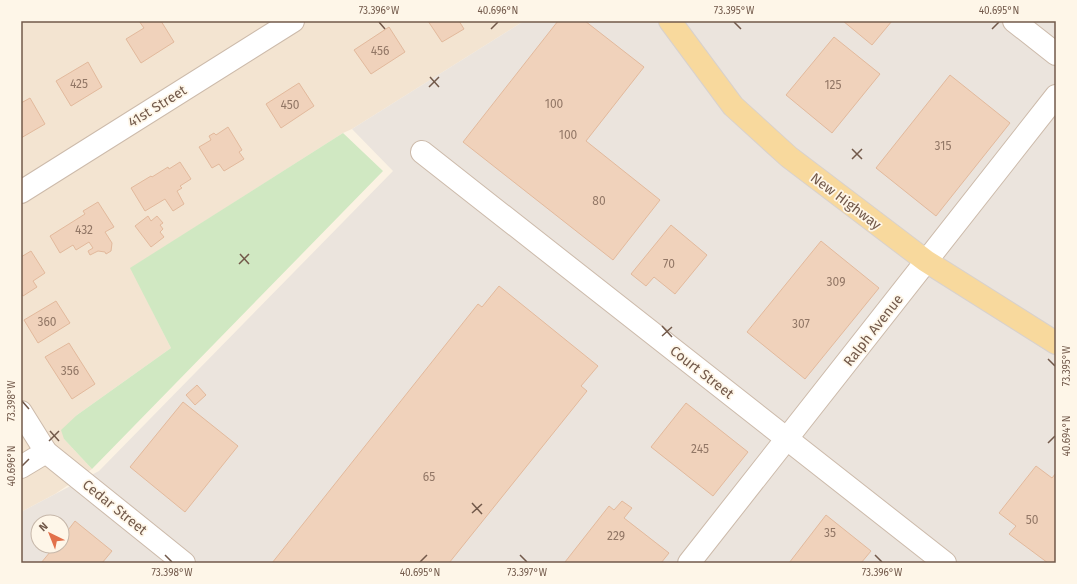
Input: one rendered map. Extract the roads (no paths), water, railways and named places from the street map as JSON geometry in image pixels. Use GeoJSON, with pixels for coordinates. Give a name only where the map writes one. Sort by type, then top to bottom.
{"type":"FeatureCollection","features":[{"type":"Feature","properties":{"kind":"main road","name":"New Highway"},"geometry":{"type":"LineString","coordinates":[[670,21],[733,106],[789,157],[926,261],[1056,343]]}},
{"type":"Feature","properties":{"kind":"street","name":"41st Street"},"geometry":{"type":"LineString","coordinates":[[21,192],[293,21]]}},
{"type":"Feature","properties":{"kind":"street"},"geometry":{"type":"LineString","coordinates":[[1014,21],[1056,54]]}},
{"type":"Feature","properties":{"kind":"street","name":"Ralph Avenue"},"geometry":{"type":"LineString","coordinates":[[689,563],[1056,96]]}},
{"type":"Feature","properties":{"kind":"street","name":"Court Street"},"geometry":{"type":"LineString","coordinates":[[422,152],[945,563]]}},
{"type":"Feature","properties":{"kind":"street","name":"Cedar Street"},"geometry":{"type":"LineString","coordinates":[[21,412],[46,452],[184,563]]}},
{"type":"Feature","properties":{"kind":"street"},"geometry":{"type":"LineString","coordinates":[[21,467],[46,452]]}}]}
